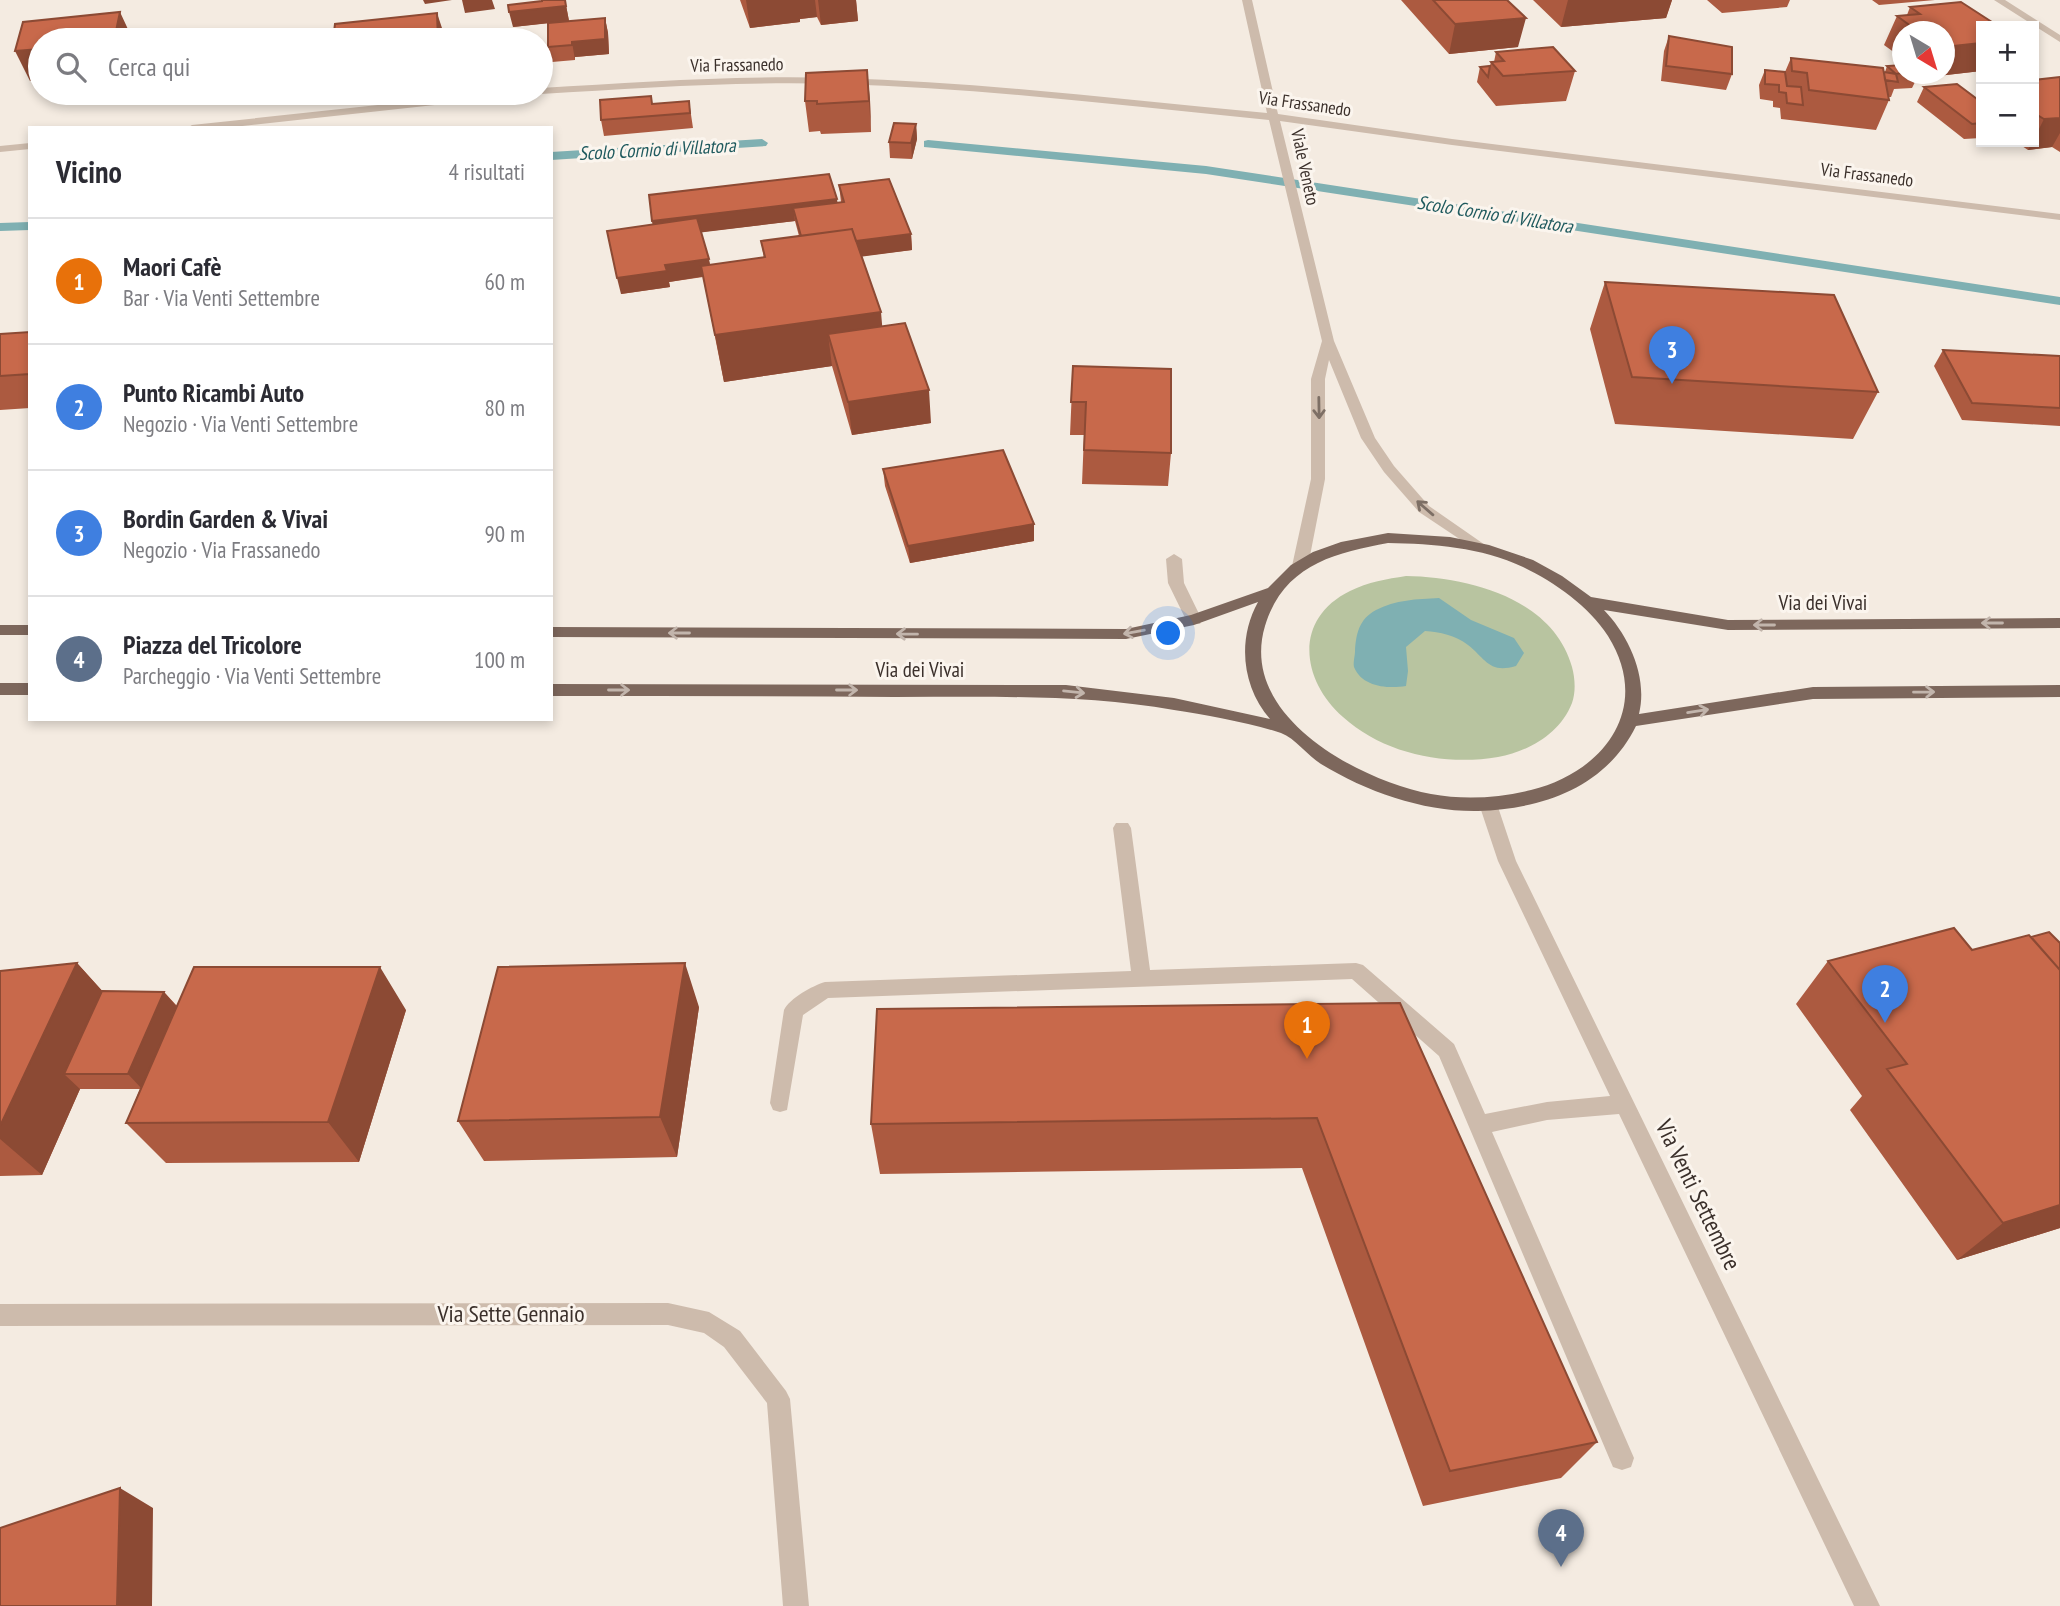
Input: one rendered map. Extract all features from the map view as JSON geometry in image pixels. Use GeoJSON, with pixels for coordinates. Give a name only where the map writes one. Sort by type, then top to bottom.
{"type":"FeatureCollection","features":[{"type":"Feature","properties":{"kind":"main road"},"geometry":{"type":"LineString","coordinates":[[1388,538],[1441,539],[1481,547],[1545,572],[1588,602],[1619,639],[1634,680],[1631,721],[1613,753],[1581,779],[1538,796],[1488,804],[1430,801],[1374,786],[1324,760],[1285,728],[1261,693],[1250,657],[1254,623],[1270,592],[1300,566],[1340,547],[1388,538]]}},
{"type":"Feature","properties":{"kind":"main road","name":"Via dei Vivai"},"geometry":{"type":"LineString","coordinates":[[553,632],[1066,636],[1126,634],[1194,620],[1270,592]]}},
{"type":"Feature","properties":{"kind":"main road","name":"Via dei Vivai"},"geometry":{"type":"LineString","coordinates":[[1588,602],[1728,625],[2060,623]]}},
{"type":"Feature","properties":{"kind":"main road"},"geometry":{"type":"LineString","coordinates":[[0,630],[28,630]]}},
{"type":"Feature","properties":{"kind":"main road"},"geometry":{"type":"LineString","coordinates":[[0,689],[28,689]]}},
{"type":"Feature","properties":{"kind":"main road","name":"Via dei Vivai"},"geometry":{"type":"LineString","coordinates":[[553,690],[1066,691],[1174,704],[1285,728]]}},
{"type":"Feature","properties":{"kind":"main road"},"geometry":{"type":"LineString","coordinates":[[1631,721],[1813,694],[2060,691]]}},
{"type":"Feature","properties":{"kind":"street","name":"Viale Veneto"},"geometry":{"type":"LineString","coordinates":[[1247,0],[1294,207],[1328,341],[1368,438],[1424,509],[1481,547]]}},
{"type":"Feature","properties":{"kind":"street"},"geometry":{"type":"LineString","coordinates":[[1998,0],[2060,39]]}},
{"type":"Feature","properties":{"kind":"street","name":"Via Frassanedo"},"geometry":{"type":"LineString","coordinates":[[553,90],[673,83],[838,81],[991,90],[1275,117],[1452,142],[2060,217]]}},
{"type":"Feature","properties":{"kind":"street"},"geometry":{"type":"LineString","coordinates":[[211,126],[405,105]]}},
{"type":"Feature","properties":{"kind":"street"},"geometry":{"type":"LineString","coordinates":[[0,149],[28,146]]}},
{"type":"Feature","properties":{"kind":"street","name":"Viale Veneto"},"geometry":{"type":"LineString","coordinates":[[1300,566],[1318,479],[1318,379],[1328,341]]}},
{"type":"Feature","properties":{"kind":"street"},"geometry":{"type":"LineString","coordinates":[[1174,559],[1176,583],[1194,620]]}},
{"type":"Feature","properties":{"kind":"street","name":"Via Venti Settembre"},"geometry":{"type":"LineString","coordinates":[[1488,804],[1507,861],[1867,1606]]}},
{"type":"Feature","properties":{"kind":"street"},"geometry":{"type":"LineString","coordinates":[[1122,828],[1142,979]]}},
{"type":"Feature","properties":{"kind":"street"},"geometry":{"type":"LineString","coordinates":[[780,1103],[794,1010],[825,990],[1356,971],[1447,1050],[1622,1458]]}},
{"type":"Feature","properties":{"kind":"street"},"geometry":{"type":"LineString","coordinates":[[1479,1125],[1547,1111],[1625,1104]]}},
{"type":"Feature","properties":{"kind":"street","name":"Via Sette Gennaio"},"geometry":{"type":"LineString","coordinates":[[0,1315],[668,1314],[709,1323],[733,1339],[778,1399],[796,1606]]}},
{"type":"Feature","properties":{"kind":"green space"},"geometry":{"type":"Polygon","coordinates":[[[1406,576],[1430,577],[1481,587],[1527,608],[1547,624],[1562,643],[1574,676],[1572,703],[1560,724],[1532,745],[1510,754],[1457,760],[1396,748],[1359,730],[1343,717],[1318,686],[1312,668],[1309,651],[1312,633],[1319,617],[1332,603],[1350,591],[1371,583],[1406,576]]]}},
{"type":"Feature","properties":{"kind":"water"},"geometry":{"type":"Polygon","coordinates":[[[1439,598],[1471,620],[1514,638],[1524,653],[1516,666],[1494,667],[1458,639],[1425,631],[1406,647],[1406,686],[1376,685],[1358,674],[1354,667],[1356,639],[1370,614],[1391,604],[1439,598]]]}},
{"type":"Feature","properties":{"kind":"building"},"geometry":{"type":"Polygon","coordinates":[[[565,0],[566,6],[509,12],[508,5],[565,0]]]}},
{"type":"Feature","properties":{"kind":"building"},"geometry":{"type":"Polygon","coordinates":[[[1433,0],[1507,0],[1526,18],[1455,24],[1433,0]]]}},
{"type":"Feature","properties":{"kind":"building"},"geometry":{"type":"Polygon","coordinates":[[[1961,2],[1990,21],[1976,21],[1976,44],[1955,46],[1955,21],[1904,21],[1897,16],[1920,14],[1910,7],[1961,2]]]}},
{"type":"Feature","properties":{"kind":"building"},"geometry":{"type":"Polygon","coordinates":[[[120,12],[117,28],[28,28],[28,50],[15,51],[23,22],[120,12]]]}},
{"type":"Feature","properties":{"kind":"building"},"geometry":{"type":"Polygon","coordinates":[[[437,13],[438,28],[334,28],[335,24],[437,13]]]}},
{"type":"Feature","properties":{"kind":"building"},"geometry":{"type":"Polygon","coordinates":[[[605,18],[605,39],[553,47],[553,28],[548,28],[548,23],[605,18]]]}},
{"type":"Feature","properties":{"kind":"building"},"geometry":{"type":"Polygon","coordinates":[[[1669,36],[1732,47],[1732,74],[1666,66],[1669,36]]]}},
{"type":"Feature","properties":{"kind":"building"},"geometry":{"type":"Polygon","coordinates":[[[1553,47],[1575,71],[1503,76],[1491,62],[1504,61],[1496,52],[1553,47]]]}},
{"type":"Feature","properties":{"kind":"building"},"geometry":{"type":"Polygon","coordinates":[[[1791,58],[1883,68],[1889,100],[1809,90],[1807,73],[1792,71],[1791,58]]]}},
{"type":"Feature","properties":{"kind":"building"},"geometry":{"type":"Polygon","coordinates":[[[1490,66],[1488,77],[1480,67],[1490,66]]]}},
{"type":"Feature","properties":{"kind":"building"},"geometry":{"type":"Polygon","coordinates":[[[867,70],[869,101],[817,104],[817,101],[805,101],[806,73],[867,70]]]}},
{"type":"Feature","properties":{"kind":"building"},"geometry":{"type":"Polygon","coordinates":[[[1765,70],[1785,72],[1787,86],[1801,87],[1803,105],[1787,103],[1786,93],[1779,92],[1779,85],[1765,84],[1765,70]]]}},
{"type":"Feature","properties":{"kind":"building"},"geometry":{"type":"Polygon","coordinates":[[[1884,72],[1892,73],[1892,81],[1885,80],[1884,72]]]}},
{"type":"Feature","properties":{"kind":"building"},"geometry":{"type":"Polygon","coordinates":[[[2060,77],[2060,118],[2044,119],[2039,116],[2039,79],[2060,77]]]}},
{"type":"Feature","properties":{"kind":"building"},"geometry":{"type":"Polygon","coordinates":[[[1957,84],[1976,98],[1976,124],[1972,124],[1924,87],[1957,84]]]}},
{"type":"Feature","properties":{"kind":"building"},"geometry":{"type":"Polygon","coordinates":[[[651,96],[652,104],[689,101],[690,113],[601,120],[600,100],[651,96]]]}},
{"type":"Feature","properties":{"kind":"building"},"geometry":{"type":"Polygon","coordinates":[[[894,123],[916,124],[911,143],[889,142],[894,123]]]}},
{"type":"Feature","properties":{"kind":"building"},"geometry":{"type":"Polygon","coordinates":[[[829,174],[837,199],[652,221],[649,195],[829,174]]]}},
{"type":"Feature","properties":{"kind":"building"},"geometry":{"type":"Polygon","coordinates":[[[889,179],[911,234],[856,241],[852,229],[801,236],[793,208],[844,202],[839,185],[889,179]]]}},
{"type":"Feature","properties":{"kind":"building"},"geometry":{"type":"Polygon","coordinates":[[[697,218],[709,259],[665,265],[667,271],[617,278],[607,231],[697,218]]]}},
{"type":"Feature","properties":{"kind":"building"},"geometry":{"type":"Polygon","coordinates":[[[852,229],[881,312],[715,335],[701,266],[765,257],[761,241],[852,229]]]}},
{"type":"Feature","properties":{"kind":"building"},"geometry":{"type":"Polygon","coordinates":[[[1605,282],[1834,295],[1878,392],[1632,377],[1605,282]]]}},
{"type":"Feature","properties":{"kind":"building"},"geometry":{"type":"Polygon","coordinates":[[[905,323],[929,390],[848,402],[828,334],[905,323]]]}},
{"type":"Feature","properties":{"kind":"building"},"geometry":{"type":"Polygon","coordinates":[[[28,332],[28,374],[0,376],[0,334],[28,332]]]}},
{"type":"Feature","properties":{"kind":"building"},"geometry":{"type":"Polygon","coordinates":[[[1943,350],[2060,356],[2060,408],[1972,403],[1943,350]]]}},
{"type":"Feature","properties":{"kind":"building"},"geometry":{"type":"Polygon","coordinates":[[[1073,366],[1171,369],[1171,453],[1084,450],[1086,402],[1071,402],[1073,366]]]}},
{"type":"Feature","properties":{"kind":"building"},"geometry":{"type":"Polygon","coordinates":[[[1003,450],[1034,524],[908,546],[883,469],[1003,450]]]}},
{"type":"Feature","properties":{"kind":"building"},"geometry":{"type":"Polygon","coordinates":[[[1954,928],[1972,950],[2029,935],[2060,970],[2060,1205],[2003,1223],[1887,1069],[1907,1064],[1828,961],[1954,928]]]}},
{"type":"Feature","properties":{"kind":"building"},"geometry":{"type":"Polygon","coordinates":[[[2049,932],[2060,943],[2060,970],[2031,937],[2049,932]]]}},
{"type":"Feature","properties":{"kind":"building"},"geometry":{"type":"Polygon","coordinates":[[[77,963],[0,1126],[0,971],[77,963]]]}},
{"type":"Feature","properties":{"kind":"building"},"geometry":{"type":"Polygon","coordinates":[[[685,963],[660,1117],[458,1121],[498,967],[685,963]]]}},
{"type":"Feature","properties":{"kind":"building"},"geometry":{"type":"Polygon","coordinates":[[[194,967],[380,967],[328,1122],[126,1123],[194,967]]]}},
{"type":"Feature","properties":{"kind":"building"},"geometry":{"type":"Polygon","coordinates":[[[102,991],[164,992],[128,1074],[64,1074],[102,991]]]}},
{"type":"Feature","properties":{"kind":"building"},"geometry":{"type":"Polygon","coordinates":[[[1400,1003],[1597,1442],[1450,1471],[1317,1118],[871,1124],[877,1009],[1400,1003]]]}},
{"type":"Feature","properties":{"kind":"building"},"geometry":{"type":"Polygon","coordinates":[[[120,1488],[117,1606],[0,1606],[0,1528],[120,1488]]]}},
{"type":"Feature","properties":{"kind":"waterway","name":"Scolo Cornio di Villatora"},"geometry":{"type":"LineString","coordinates":[[553,156],[762,143]]}},
{"type":"Feature","properties":{"kind":"waterway","name":"Scolo Cornio di Villatora"},"geometry":{"type":"LineString","coordinates":[[928,144],[1206,170],[2060,301]]}},
{"type":"Feature","properties":{"kind":"waterway","name":"Scolo Cornio di Villatora"},"geometry":{"type":"LineString","coordinates":[[0,227],[28,226]]}},
{"type":"Feature","properties":{"kind":"place","name":"Bordin Garden & Vivai"},"geometry":{"type":"Point","coordinates":[1672,384]}},
{"type":"Feature","properties":{"kind":"place","name":"Punto Ricambi Auto"},"geometry":{"type":"Point","coordinates":[1885,1023]}},
{"type":"Feature","properties":{"kind":"place","name":"Maori Cafè"},"geometry":{"type":"Point","coordinates":[1307,1059]}},
{"type":"Feature","properties":{"kind":"place","name":"Piazza del Tricolore"},"geometry":{"type":"Point","coordinates":[1561,1567]}}]}
